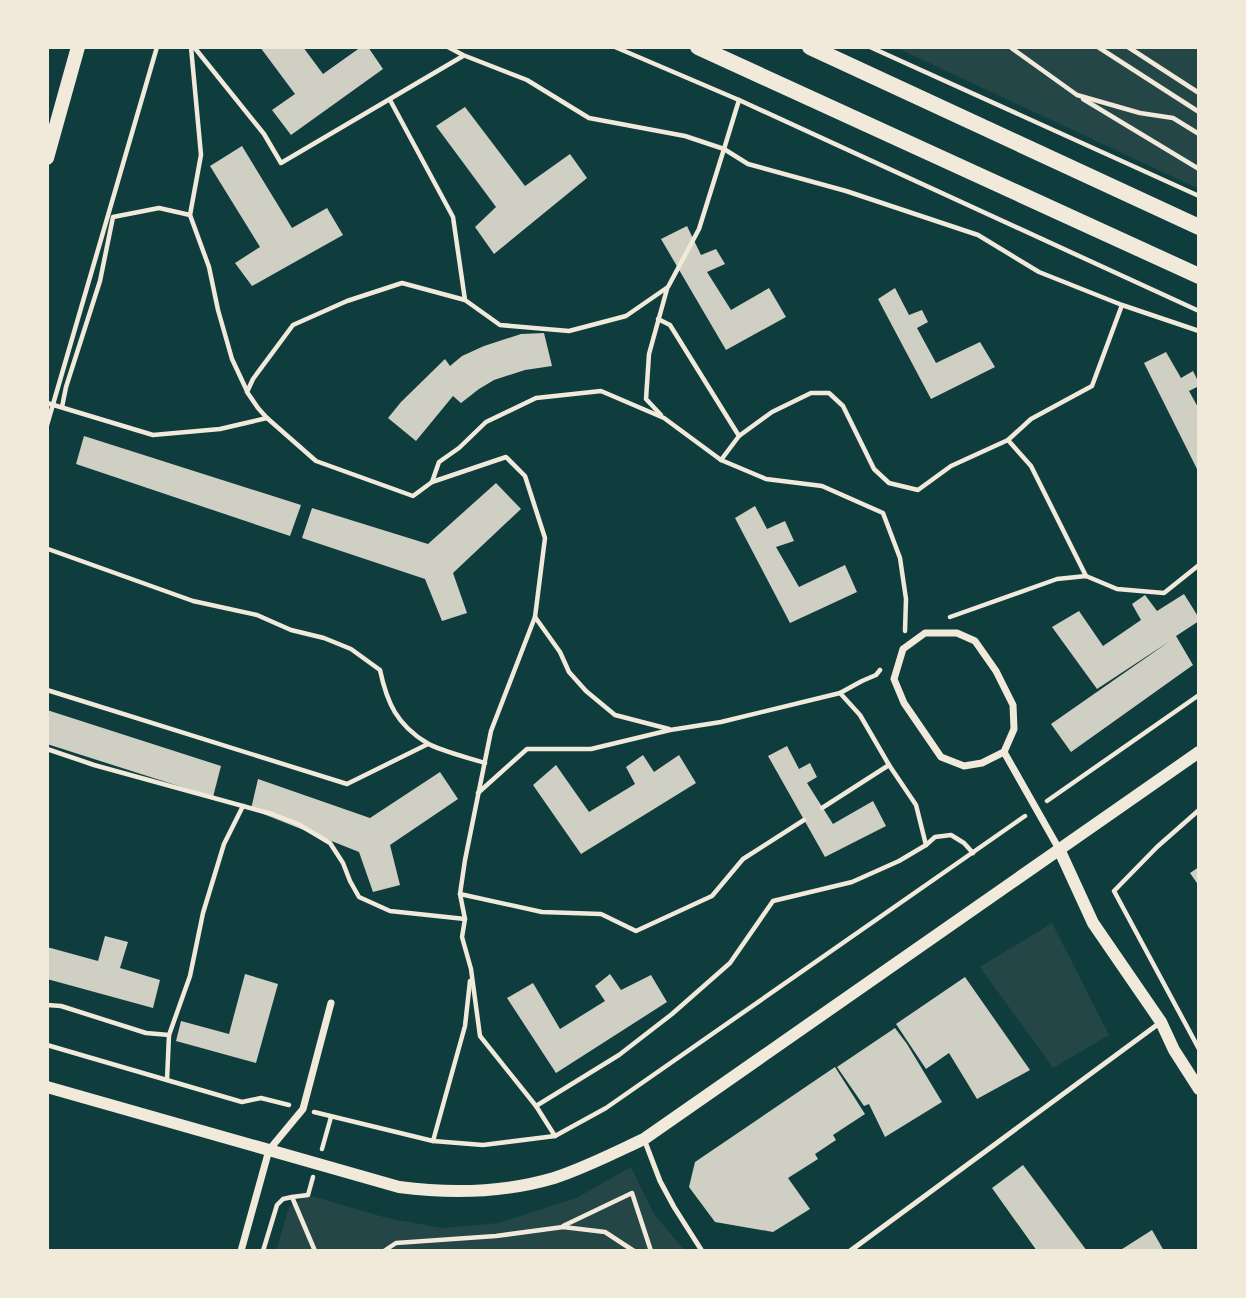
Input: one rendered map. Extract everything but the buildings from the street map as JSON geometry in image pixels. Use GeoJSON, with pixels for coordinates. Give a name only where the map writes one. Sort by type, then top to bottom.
{"type":"FeatureCollection","features":[{"type":"Feature","properties":{"kind":"main road"},"geometry":{"type":"LineString","coordinates":[[47,158],[78,47]]}},
{"type":"Feature","properties":{"kind":"main road"},"geometry":{"type":"LineString","coordinates":[[698,47],[1199,276]]}},
{"type":"Feature","properties":{"kind":"main road"},"geometry":{"type":"LineString","coordinates":[[810,47],[1199,228]]}},
{"type":"Feature","properties":{"kind":"street"},"geometry":{"type":"LineString","coordinates":[[925,633],[957,633],[975,641],[996,671],[1013,705],[1014,729],[1004,752],[982,763],[964,766],[941,757],[904,703],[894,679],[903,649],[925,633]]}},
{"type":"Feature","properties":{"kind":"street"},"geometry":{"type":"LineString","coordinates":[[1004,752],[1059,849],[1093,923],[1161,1021],[1174,1049],[1199,1089]]}},
{"type":"Feature","properties":{"kind":"street"},"geometry":{"type":"LineString","coordinates":[[47,1087],[399,1187],[434,1191],[481,1191],[519,1187],[556,1177],[644,1139],[1199,752]]}},
{"type":"Feature","properties":{"kind":"street"},"geometry":{"type":"LineString","coordinates":[[241,1251],[270,1150],[303,1109],[331,1003]]}},
{"type":"Feature","properties":{"kind":"lane"},"geometry":{"type":"LineString","coordinates":[[850,1251],[1161,1021]]}},
{"type":"Feature","properties":{"kind":"lane"},"geometry":{"type":"LineString","coordinates":[[644,1139],[660,1181],[702,1251]]}},
{"type":"Feature","properties":{"kind":"path"},"geometry":{"type":"LineString","coordinates":[[47,425],[50,404],[157,47]]}},
{"type":"Feature","properties":{"kind":"path"},"geometry":{"type":"LineString","coordinates":[[193,47],[264,134],[281,163],[463,55]]}},
{"type":"Feature","properties":{"kind":"path"},"geometry":{"type":"LineString","coordinates":[[193,47],[201,155],[190,215],[209,267],[232,359],[247,392],[258,408],[316,461],[413,496],[432,482],[506,457],[525,476],[545,538],[535,617],[491,731],[460,894],[465,919],[463,937],[471,969],[480,1036],[536,1106],[555,1136]]}},
{"type":"Feature","properties":{"kind":"path"},"geometry":{"type":"LineString","coordinates":[[448,47],[527,80],[589,118],[685,136],[724,149],[748,164],[846,191],[978,235],[1039,272],[1122,305],[1199,331]]}},
{"type":"Feature","properties":{"kind":"path"},"geometry":{"type":"LineString","coordinates":[[615,47],[739,100],[1199,311]]}},
{"type":"Feature","properties":{"kind":"path"},"geometry":{"type":"LineString","coordinates":[[870,47],[1199,196]]}},
{"type":"Feature","properties":{"kind":"path"},"geometry":{"type":"LineString","coordinates":[[1010,47],[1077,94],[1199,169]]}},
{"type":"Feature","properties":{"kind":"path"},"geometry":{"type":"LineString","coordinates":[[1098,47],[1199,112]]}},
{"type":"Feature","properties":{"kind":"path"},"geometry":{"type":"LineString","coordinates":[[1128,47],[1199,93]]}},
{"type":"Feature","properties":{"kind":"path"},"geometry":{"type":"LineString","coordinates":[[1077,94],[1140,113],[1173,118],[1199,134]]}},
{"type":"Feature","properties":{"kind":"path"},"geometry":{"type":"LineString","coordinates":[[390,100],[453,217],[466,300]]}},
{"type":"Feature","properties":{"kind":"path"},"geometry":{"type":"LineString","coordinates":[[739,100],[699,229],[668,287],[658,319],[649,354],[646,399],[664,418],[721,460],[766,479],[822,486],[883,513],[900,558],[906,599],[904,638],[915,632]]}},
{"type":"Feature","properties":{"kind":"path"},"geometry":{"type":"LineString","coordinates":[[62,407],[100,281],[113,218],[159,208],[190,215]]}},
{"type":"Feature","properties":{"kind":"path"},"geometry":{"type":"LineString","coordinates":[[247,392],[293,325],[347,301],[402,283],[466,300],[499,325],[569,331],[626,316],[668,287]]}},
{"type":"Feature","properties":{"kind":"path"},"geometry":{"type":"LineString","coordinates":[[721,460],[739,436],[772,412],[811,393],[829,393],[843,406],[874,469],[889,483],[918,491],[951,466],[1008,440],[1031,419],[1092,386],[1122,305]]}},
{"type":"Feature","properties":{"kind":"path"},"geometry":{"type":"LineString","coordinates":[[658,319],[670,325],[739,436]]}},
{"type":"Feature","properties":{"kind":"path"},"geometry":{"type":"LineString","coordinates":[[432,482],[439,462],[459,448],[486,422],[536,398],[601,391],[664,418]]}},
{"type":"Feature","properties":{"kind":"path"},"geometry":{"type":"LineString","coordinates":[[50,404],[153,435],[220,429],[267,418]]}},
{"type":"Feature","properties":{"kind":"path"},"geometry":{"type":"LineString","coordinates":[[1008,440],[1031,466],[1086,576]]}},
{"type":"Feature","properties":{"kind":"path"},"geometry":{"type":"LineString","coordinates":[[47,551],[48,549],[193,601],[257,615],[291,631],[324,638],[351,649],[380,670],[385,695],[400,721],[428,744],[485,763]]}},
{"type":"Feature","properties":{"kind":"path"},"geometry":{"type":"LineString","coordinates":[[949,617],[1057,579],[1086,576],[1117,589],[1164,593],[1199,565]]}},
{"type":"Feature","properties":{"kind":"path"},"geometry":{"type":"LineString","coordinates":[[535,617],[569,672],[586,691],[615,715],[670,730]]}},
{"type":"Feature","properties":{"kind":"path"},"geometry":{"type":"LineString","coordinates":[[477,794],[527,749],[591,749],[670,730],[721,722],[840,693],[876,675],[883,666]]}},
{"type":"Feature","properties":{"kind":"path"},"geometry":{"type":"LineString","coordinates":[[47,690],[347,784],[428,744]]}},
{"type":"Feature","properties":{"kind":"path"},"geometry":{"type":"LineString","coordinates":[[840,693],[860,715],[916,805],[926,845]]}},
{"type":"Feature","properties":{"kind":"path"},"geometry":{"type":"LineString","coordinates":[[47,1045],[243,1102],[261,1098],[433,1141],[482,1145],[555,1136],[606,1108],[1199,695]]}},
{"type":"Feature","properties":{"kind":"path"},"geometry":{"type":"LineString","coordinates":[[47,749],[118,772],[272,814],[298,824],[330,843],[359,897],[390,911],[465,919]]}},
{"type":"Feature","properties":{"kind":"path"},"geometry":{"type":"LineString","coordinates":[[822,808],[889,765]]}},
{"type":"Feature","properties":{"kind":"path"},"geometry":{"type":"LineString","coordinates":[[167,1080],[169,1035],[190,976],[202,913],[224,844],[243,806]]}},
{"type":"Feature","properties":{"kind":"path"},"geometry":{"type":"LineString","coordinates":[[1199,810],[1114,891],[1199,1049]]}},
{"type":"Feature","properties":{"kind":"path"},"geometry":{"type":"LineString","coordinates":[[460,894],[542,912],[601,914],[636,931],[712,896],[743,859],[804,820]]}},
{"type":"Feature","properties":{"kind":"path"},"geometry":{"type":"LineString","coordinates":[[536,1106],[619,1055],[672,1014],[730,963],[773,901],[852,882],[899,861],[935,837],[951,835],[973,853]]}},
{"type":"Feature","properties":{"kind":"path"},"geometry":{"type":"LineString","coordinates":[[433,1141],[465,1026],[471,969]]}},
{"type":"Feature","properties":{"kind":"path"},"geometry":{"type":"LineString","coordinates":[[47,1005],[61,1006],[146,1032],[169,1035]]}},
{"type":"Feature","properties":{"kind":"path"},"geometry":{"type":"LineString","coordinates":[[563,1227],[632,1193],[651,1251]]}},
{"type":"Feature","properties":{"kind":"path"},"geometry":{"type":"LineString","coordinates":[[263,1251],[277,1205],[283,1199],[308,1195]]}},
{"type":"Feature","properties":{"kind":"path"},"geometry":{"type":"LineString","coordinates":[[292,1197],[315,1251]]}},
{"type":"Feature","properties":{"kind":"path"},"geometry":{"type":"LineString","coordinates":[[384,1251],[396,1243],[496,1236],[563,1227],[606,1232],[634,1251]]}},
{"type":"Feature","properties":{"kind":"shaded area"},"geometry":{"type":"Polygon","coordinates":[[[895,47],[1199,47],[1199,189],[895,47]]]}},
{"type":"Feature","properties":{"kind":"shaded area"},"geometry":{"type":"Polygon","coordinates":[[[1052,923],[1109,1035],[1053,1068],[980,967],[1052,923]]]}},
{"type":"Feature","properties":{"kind":"shaded area"},"geometry":{"type":"Polygon","coordinates":[[[631,1167],[654,1214],[685,1251],[276,1251],[289,1207],[308,1195],[387,1218],[442,1228],[499,1223],[576,1198],[631,1167]]]}}]}
